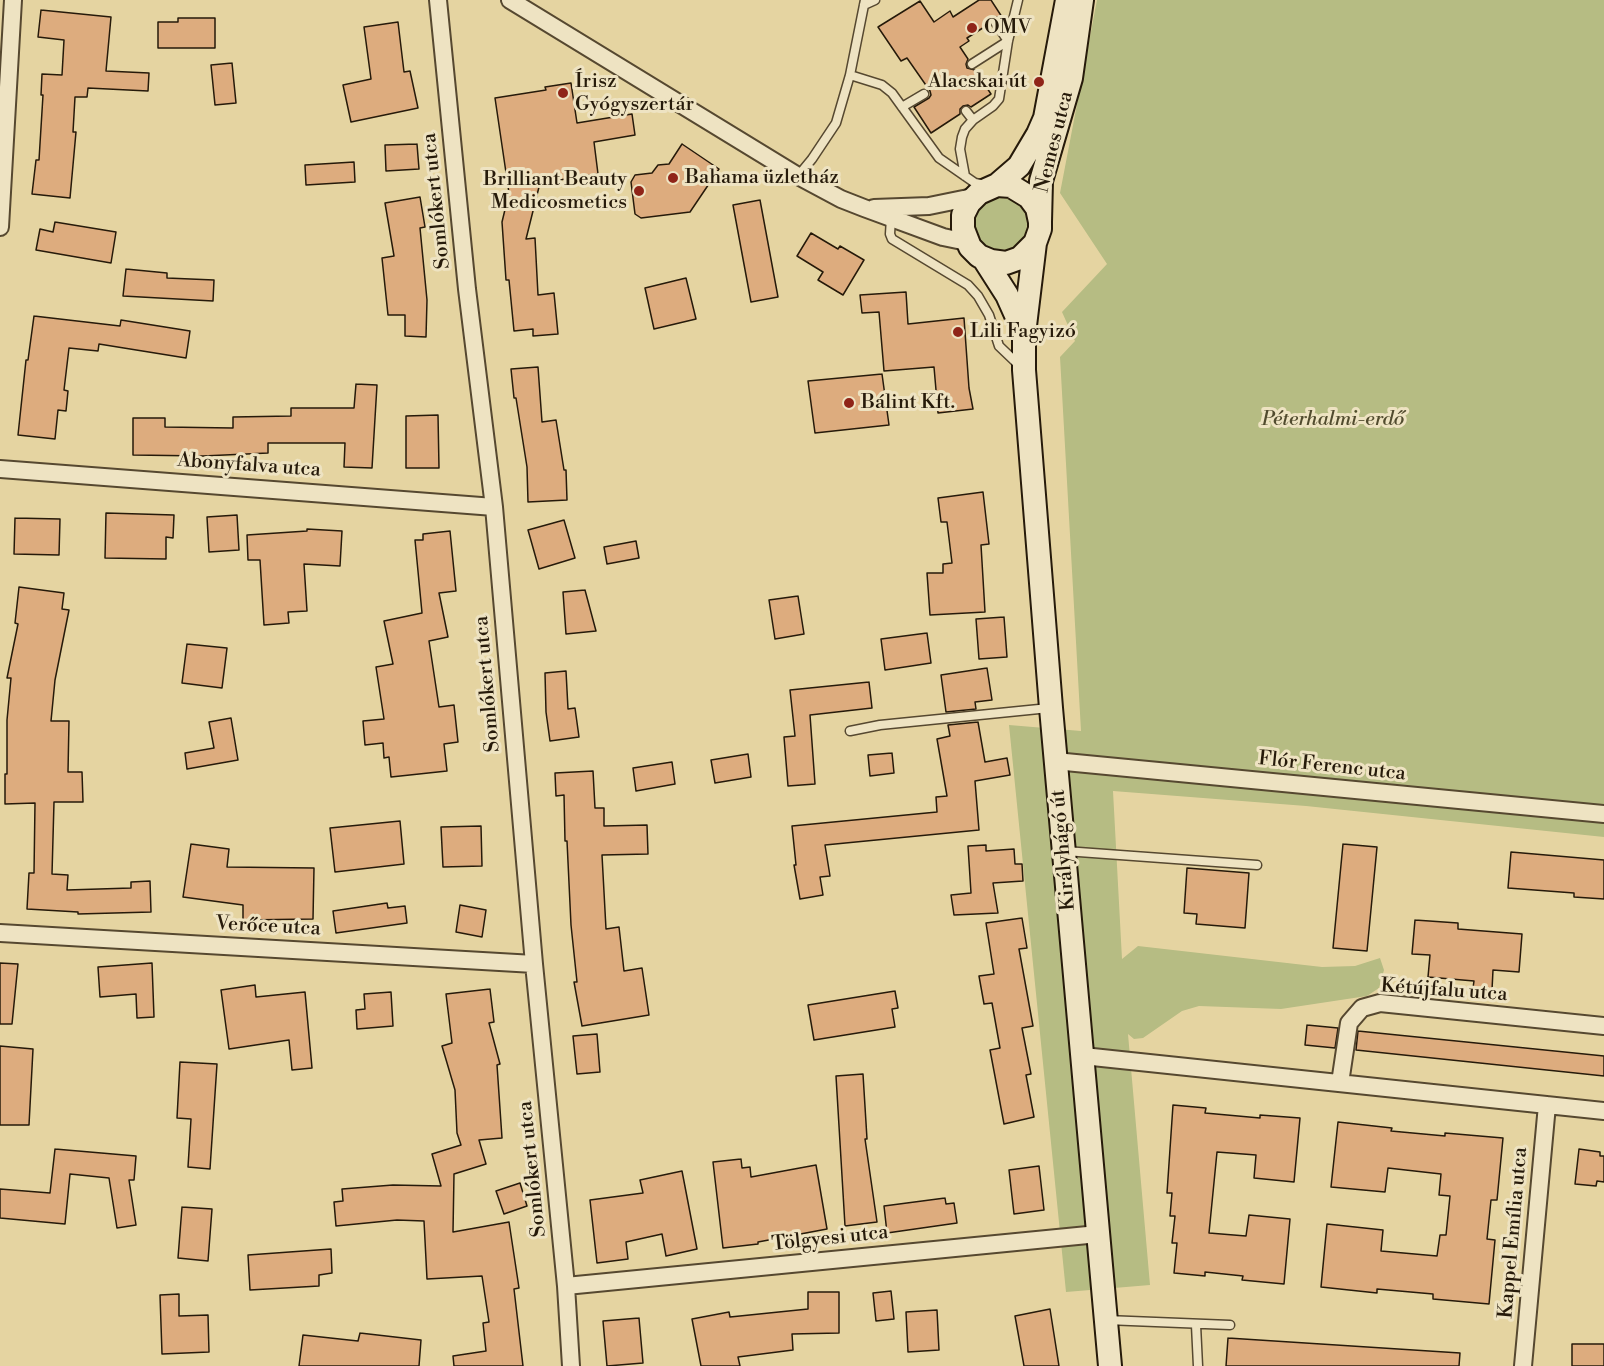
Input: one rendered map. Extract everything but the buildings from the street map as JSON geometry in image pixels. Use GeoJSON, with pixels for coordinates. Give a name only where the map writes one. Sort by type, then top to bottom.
{"type":"FeatureCollection","features":[{"type":"Feature","properties":{"kind":"street"},"geometry":{"type":"LineString","coordinates":[[0,226],[13,0]]}},
{"type":"Feature","properties":{"kind":"street","name":"Somlókert utca"},"geometry":{"type":"LineString","coordinates":[[438,0],[466,289],[494,507],[534,964],[566,1286],[571,1366]]}},
{"type":"Feature","properties":{"kind":"street","name":"Nemes utca"},"geometry":{"type":"LineString","coordinates":[[987,190],[1019,166],[1045,118],[1067,0]]}},
{"type":"Feature","properties":{"kind":"street","name":"Nemes utca"},"geometry":{"type":"LineString","coordinates":[[1037,232],[1041,181],[1071,78],[1082,0]]}},
{"type":"Feature","properties":{"kind":"street"},"geometry":{"type":"LineString","coordinates":[[516,2],[798,176],[841,199],[943,237],[967,242]]}},
{"type":"Feature","properties":{"kind":"street","name":"Nemes utca"},"geometry":{"type":"LineString","coordinates":[[987,190],[1011,186],[1023,192],[1037,208],[1037,232]]}},
{"type":"Feature","properties":{"kind":"street"},"geometry":{"type":"LineString","coordinates":[[864,208],[929,206],[987,190]]}},
{"type":"Feature","properties":{"kind":"street"},"geometry":{"type":"LineString","coordinates":[[987,190],[963,215],[963,229],[967,242],[974,252],[984,259],[998,262],[1013,261],[1026,254],[1037,232]]}},
{"type":"Feature","properties":{"kind":"street","name":"Királyhágó út"},"geometry":{"type":"LineString","coordinates":[[1037,232],[1024,334],[1024,370],[1055,761],[1110,1366]]}},
{"type":"Feature","properties":{"kind":"street","name":"Királyhágó út"},"geometry":{"type":"LineString","coordinates":[[984,259],[1006,295],[1024,334]]}},
{"type":"Feature","properties":{"kind":"street","name":"Abonyfalva utca"},"geometry":{"type":"LineString","coordinates":[[0,470],[494,507]]}},
{"type":"Feature","properties":{"kind":"street","name":"Flór Ferenc utca"},"geometry":{"type":"LineString","coordinates":[[1055,761],[1604,814]]}},
{"type":"Feature","properties":{"kind":"street","name":"Verőce utca"},"geometry":{"type":"LineString","coordinates":[[0,933],[534,964]]}},
{"type":"Feature","properties":{"kind":"street","name":"Kétújfalu utca"},"geometry":{"type":"LineString","coordinates":[[1340,1083],[1349,1023],[1362,1008],[1380,1003],[1604,1026]]}},
{"type":"Feature","properties":{"kind":"street"},"geometry":{"type":"LineString","coordinates":[[1083,1056],[1604,1111]]}},
{"type":"Feature","properties":{"kind":"street","name":"Kappel Emília utca"},"geometry":{"type":"LineString","coordinates":[[1523,1366],[1547,1105]]}},
{"type":"Feature","properties":{"kind":"street","name":"Tölgyesi utca"},"geometry":{"type":"LineString","coordinates":[[566,1286],[1098,1234]]}},
{"type":"Feature","properties":{"kind":"lane"},"geometry":{"type":"LineString","coordinates":[[798,176],[836,123],[850,75],[864,2],[875,0]]}},
{"type":"Feature","properties":{"kind":"lane"},"geometry":{"type":"LineString","coordinates":[[965,176],[960,149],[965,129],[972,120],[993,106],[999,99],[1008,41],[1018,0]]}},
{"type":"Feature","properties":{"kind":"lane"},"geometry":{"type":"LineString","coordinates":[[995,22],[1008,41]]}},
{"type":"Feature","properties":{"kind":"lane"},"geometry":{"type":"LineString","coordinates":[[972,64],[1008,41]]}},
{"type":"Feature","properties":{"kind":"lane"},"geometry":{"type":"LineString","coordinates":[[850,75],[872,80],[892,93],[939,158],[987,190]]}},
{"type":"Feature","properties":{"kind":"lane"},"geometry":{"type":"LineString","coordinates":[[902,107],[924,94]]}},
{"type":"Feature","properties":{"kind":"lane"},"geometry":{"type":"LineString","coordinates":[[966,111],[972,120]]}},
{"type":"Feature","properties":{"kind":"lane"},"geometry":{"type":"LineString","coordinates":[[891,218],[892,239],[968,285],[978,296],[989,315],[999,346],[1024,370]]}},
{"type":"Feature","properties":{"kind":"lane"},"geometry":{"type":"LineString","coordinates":[[850,731],[880,724],[1051,708]]}},
{"type":"Feature","properties":{"kind":"lane"},"geometry":{"type":"LineString","coordinates":[[1064,851],[1257,865]]}},
{"type":"Feature","properties":{"kind":"lane"},"geometry":{"type":"LineString","coordinates":[[1106,1320],[1230,1325]]}},
{"type":"Feature","properties":{"kind":"lane"},"geometry":{"type":"LineString","coordinates":[[1196,1325],[1198,1366]]}},
{"type":"Feature","properties":{"kind":"green space","name":"Péterhalmi-erdő"},"geometry":{"type":"Polygon","coordinates":[[[1097,0],[1604,0],[1604,837],[1306,806],[1113,791],[1122,959],[1138,946],[1322,967],[1355,966],[1380,958],[1384,970],[1379,988],[1367,996],[1281,1009],[1199,1006],[1182,1011],[1143,1038],[1134,1039],[1128,1034],[1150,1285],[1066,1292],[1009,725],[1081,731],[1060,357],[1075,341],[1062,312],[1107,264],[1060,193],[1097,0]]]}},
{"type":"Feature","properties":{"kind":"green space"},"geometry":{"type":"Polygon","coordinates":[[[1001,198],[1015,202],[1023,210],[1027,224],[1023,238],[1015,246],[1001,250],[987,246],[979,238],[975,224],[979,210],[987,202],[1001,198]]]}},
{"type":"Feature","properties":{"kind":"place","name":"OMV"},"geometry":{"type":"Point","coordinates":[972,28]}},
{"type":"Feature","properties":{"kind":"place","name":"Alacskai út"},"geometry":{"type":"Point","coordinates":[1039,82]}},
{"type":"Feature","properties":{"kind":"place","name":"Írisz Gyógyszertár"},"geometry":{"type":"Point","coordinates":[563,93]}},
{"type":"Feature","properties":{"kind":"place","name":"Bahama üzletház"},"geometry":{"type":"Point","coordinates":[673,178]}},
{"type":"Feature","properties":{"kind":"place","name":"Brilliant Beauty Medicosmetics"},"geometry":{"type":"Point","coordinates":[639,191]}},
{"type":"Feature","properties":{"kind":"place","name":"Lili Fagyizó"},"geometry":{"type":"Point","coordinates":[958,332]}},
{"type":"Feature","properties":{"kind":"place","name":"Bálint Kft."},"geometry":{"type":"Point","coordinates":[849,403]}}]}
